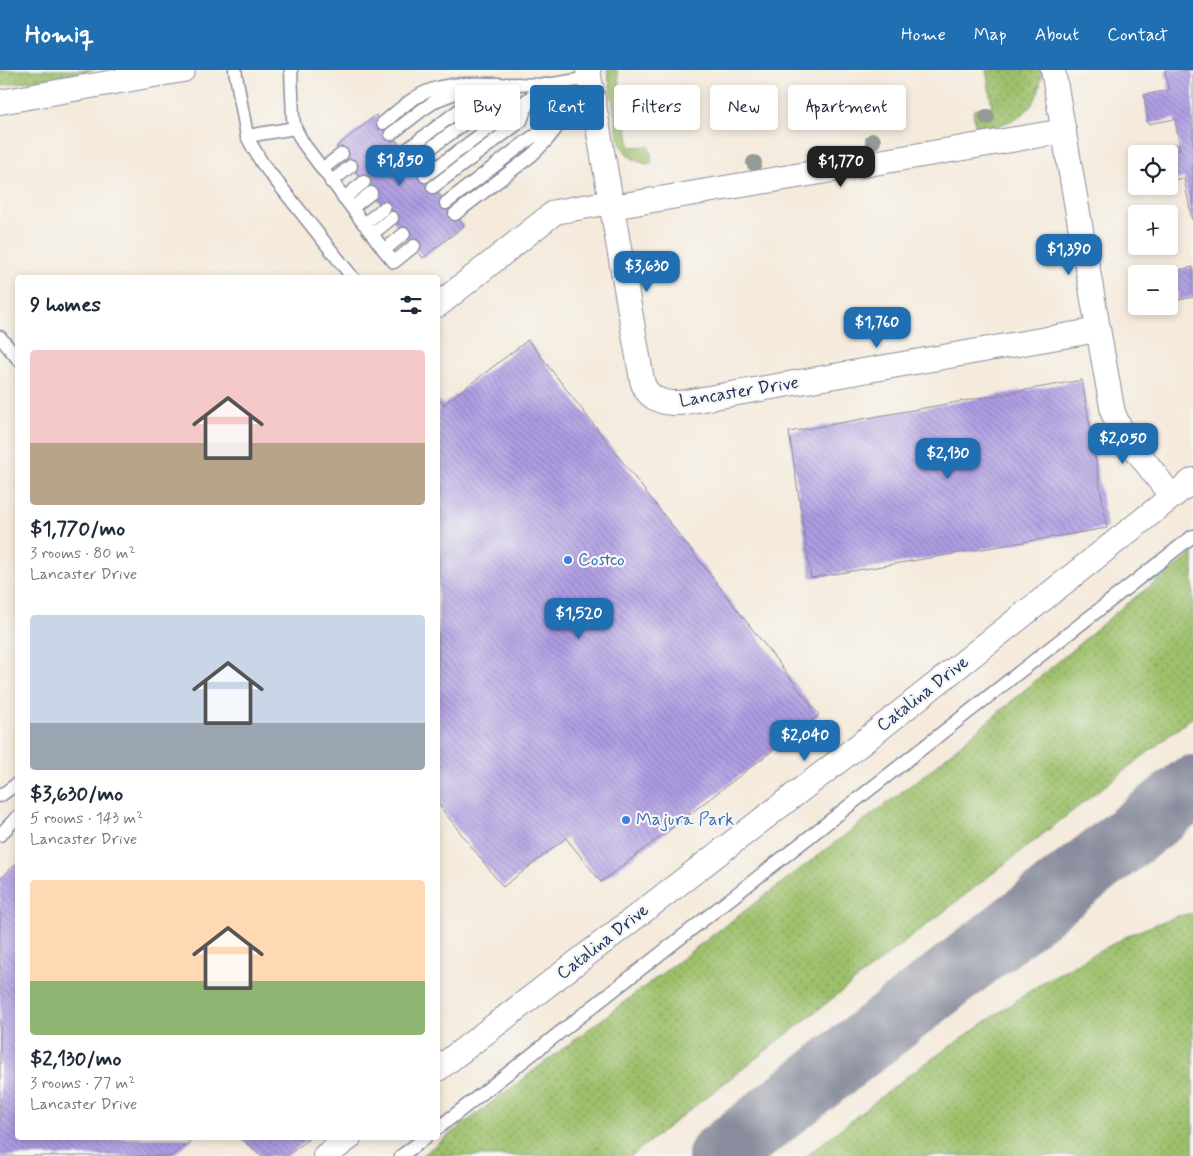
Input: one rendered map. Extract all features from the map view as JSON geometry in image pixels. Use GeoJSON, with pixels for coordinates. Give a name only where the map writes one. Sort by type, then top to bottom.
{"type":"FeatureCollection","features":[{"type":"Feature","properties":{"kind":"street"},"geometry":{"type":"LineString","coordinates":[[0,102],[183,70]]}},
{"type":"Feature","properties":{"kind":"street"},"geometry":{"type":"LineString","coordinates":[[1053,70],[1115,419],[1121,430],[1172,497]]}},
{"type":"Feature","properties":{"kind":"street","name":"Lancaster Drive"},"geometry":{"type":"LineString","coordinates":[[599,130],[643,385],[649,394],[660,401],[680,403],[1098,330]]}},
{"type":"Feature","properties":{"kind":"street"},"geometry":{"type":"LineString","coordinates":[[440,303],[555,212],[612,205],[1064,130]]}},
{"type":"Feature","properties":{"kind":"street","name":"Catalina Drive"},"geometry":{"type":"LineString","coordinates":[[440,1067],[858,746],[1193,480]]}},
{"type":"Feature","properties":{"kind":"street"},"geometry":{"type":"LineString","coordinates":[[325,1156],[346,1140]]}},
{"type":"Feature","properties":{"kind":"lane"},"geometry":{"type":"LineString","coordinates":[[235,70],[251,144],[262,163],[351,275]]}},
{"type":"Feature","properties":{"kind":"lane"},"geometry":{"type":"LineString","coordinates":[[291,70],[293,118],[295,128],[302,143],[394,262],[414,246]]}},
{"type":"Feature","properties":{"kind":"lane"},"geometry":{"type":"LineString","coordinates":[[383,122],[409,102],[430,90],[477,84],[547,85],[589,74]]}},
{"type":"Feature","properties":{"kind":"lane"},"geometry":{"type":"LineString","coordinates":[[391,134],[437,100],[477,84]]}},
{"type":"Feature","properties":{"kind":"lane"},"geometry":{"type":"LineString","coordinates":[[405,151],[467,104],[512,84]]}},
{"type":"Feature","properties":{"kind":"lane"},"geometry":{"type":"LineString","coordinates":[[413,161],[512,84]]}},
{"type":"Feature","properties":{"kind":"lane"},"geometry":{"type":"LineString","coordinates":[[425,176],[529,99]]}},
{"type":"Feature","properties":{"kind":"lane"},"geometry":{"type":"LineString","coordinates":[[433,187],[520,121],[529,99]]}},
{"type":"Feature","properties":{"kind":"lane"},"geometry":{"type":"LineString","coordinates":[[248,136],[295,128]]}},
{"type":"Feature","properties":{"kind":"lane"},"geometry":{"type":"LineString","coordinates":[[446,203],[531,138],[546,130]]}},
{"type":"Feature","properties":{"kind":"lane"},"geometry":{"type":"LineString","coordinates":[[455,214],[532,155],[555,130]]}},
{"type":"Feature","properties":{"kind":"lane"},"geometry":{"type":"LineString","coordinates":[[322,169],[342,154]]}},
{"type":"Feature","properties":{"kind":"lane"},"geometry":{"type":"LineString","coordinates":[[331,182],[351,166]]}},
{"type":"Feature","properties":{"kind":"lane"},"geometry":{"type":"LineString","coordinates":[[344,198],[368,188],[352,208]]}},
{"type":"Feature","properties":{"kind":"lane"},"geometry":{"type":"LineString","coordinates":[[368,229],[388,213]]}},
{"type":"Feature","properties":{"kind":"lane"},"geometry":{"type":"LineString","coordinates":[[384,250],[404,234]]}},
{"type":"Feature","properties":{"kind":"lane"},"geometry":{"type":"LineString","coordinates":[[0,337],[15,355]]}},
{"type":"Feature","properties":{"kind":"lane"},"geometry":{"type":"LineString","coordinates":[[440,1126],[1193,536]]}},
{"type":"Feature","properties":{"kind":"lane"},"geometry":{"type":"LineString","coordinates":[[0,796],[15,785]]}},
{"type":"Feature","properties":{"kind":"lane"},"geometry":{"type":"LineString","coordinates":[[0,835],[15,819]]}},
{"type":"Feature","properties":{"kind":"lane"},"geometry":{"type":"LineString","coordinates":[[401,1156],[422,1140]]}},
{"type":"Feature","properties":{"kind":"green space"},"geometry":{"type":"Polygon","coordinates":[[[0,70],[94,70],[0,86],[0,70]]]}},
{"type":"Feature","properties":{"kind":"green space"},"geometry":{"type":"Polygon","coordinates":[[[607,70],[617,70],[620,85],[614,85],[614,113],[607,70]]]}},
{"type":"Feature","properties":{"kind":"green space"},"geometry":{"type":"Polygon","coordinates":[[[986,70],[1041,70],[1040,84],[1037,95],[1024,113],[1004,124],[979,128],[975,124],[973,111],[992,106],[986,70]]]}},
{"type":"Feature","properties":{"kind":"green space"},"geometry":{"type":"Polygon","coordinates":[[[617,130],[627,130],[630,147],[648,146],[652,160],[651,164],[640,162],[626,153],[617,130]]]}},
{"type":"Feature","properties":{"kind":"green space"},"geometry":{"type":"Polygon","coordinates":[[[1193,554],[1193,717],[631,1156],[421,1156],[928,772],[1126,604],[1193,554]]]}},
{"type":"Feature","properties":{"kind":"green space"},"geometry":{"type":"Polygon","coordinates":[[[1193,913],[1193,1156],[806,1156],[910,1074],[1043,982],[1131,934],[1177,916],[1193,913]]]}},
{"type":"Feature","properties":{"kind":"building"},"geometry":{"type":"Polygon","coordinates":[[[1165,70],[1193,70],[1193,220],[1184,178],[1178,179],[1178,149],[1180,149],[1175,119],[1148,124],[1144,95],[1169,90],[1165,70]]]}},
{"type":"Feature","properties":{"kind":"building"},"geometry":{"type":"Polygon","coordinates":[[[376,115],[464,226],[423,258],[336,147],[376,115]]]}},
{"type":"Feature","properties":{"kind":"building"},"geometry":{"type":"Polygon","coordinates":[[[1193,267],[1193,297],[1178,300],[1178,270],[1193,267]]]}},
{"type":"Feature","properties":{"kind":"building","name":"Costco"},"geometry":{"type":"Polygon","coordinates":[[[528,340],[819,715],[601,882],[566,838],[503,887],[440,807],[440,401],[443,405],[528,340]]]}},
{"type":"Feature","properties":{"kind":"building"},"geometry":{"type":"Polygon","coordinates":[[[1082,380],[1107,528],[811,578],[789,432],[1082,380]]]}},
{"type":"Feature","properties":{"kind":"building"},"geometry":{"type":"Polygon","coordinates":[[[15,865],[15,1140],[192,1140],[172,1156],[0,1156],[0,879],[15,865]]]}},
{"type":"Feature","properties":{"kind":"building"},"geometry":{"type":"Polygon","coordinates":[[[242,1140],[307,1140],[287,1156],[262,1156],[242,1140]]]}},
{"type":"Feature","properties":{"kind":"taxiway"},"geometry":{"type":"LineString","coordinates":[[720,1156],[1193,787]]}},
{"type":"Feature","properties":{"kind":"place","name":"Costco"},"geometry":{"type":"Point","coordinates":[568,560]}},
{"type":"Feature","properties":{"kind":"place","name":"Majura Park"},"geometry":{"type":"Point","coordinates":[626,820]}}]}
